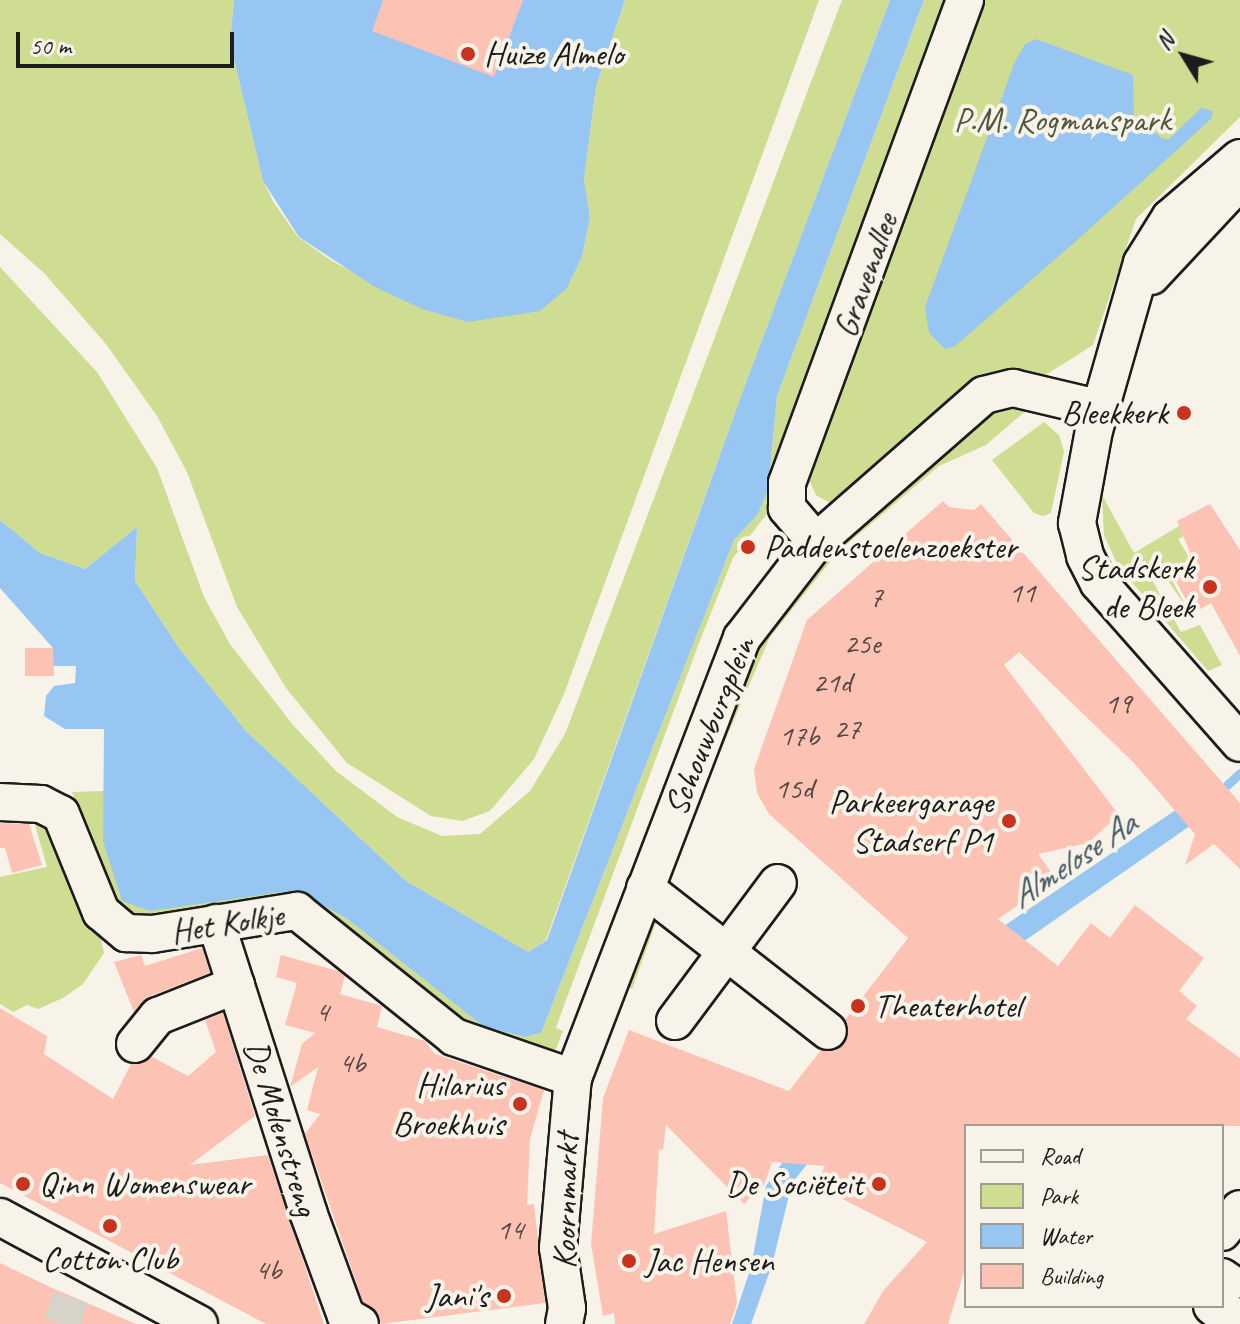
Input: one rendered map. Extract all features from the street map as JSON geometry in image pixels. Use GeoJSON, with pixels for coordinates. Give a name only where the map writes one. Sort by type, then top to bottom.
{"type":"FeatureCollection","features":[{"type":"Feature","properties":{"kind":"street","name":"Gravenallee"},"geometry":{"type":"LineString","coordinates":[[816,542],[787,508],[787,483],[965,0]]}},
{"type":"Feature","properties":{"kind":"street"},"geometry":{"type":"LineString","coordinates":[[1238,741],[1109,595],[1085,556],[1078,504],[1101,409],[1137,297],[1142,263],[1162,228],[1198,190],[1240,158]]}},
{"type":"Feature","properties":{"kind":"street"},"geometry":{"type":"LineString","coordinates":[[1137,297],[1240,181]]}},
{"type":"Feature","properties":{"kind":"street","name":"Schouwburgplein"},"geometry":{"type":"LineString","coordinates":[[573,1078],[742,638],[816,542],[984,395],[1013,388],[1101,409]]}},
{"type":"Feature","properties":{"kind":"street","name":"Het Kolkje"},"geometry":{"type":"LineString","coordinates":[[0,802],[49,806],[66,820],[101,912],[118,929],[153,934],[297,911],[454,1037],[573,1078]]}},
{"type":"Feature","properties":{"kind":"street"},"geometry":{"type":"LineString","coordinates":[[675,1021],[778,883]]}},
{"type":"Feature","properties":{"kind":"street"},"geometry":{"type":"LineString","coordinates":[[645,888],[828,1031]]}},
{"type":"Feature","properties":{"kind":"street","name":"De Molenstreng"},"geometry":{"type":"LineString","coordinates":[[216,923],[277,1104],[286,1149],[344,1312],[360,1324]]}},
{"type":"Feature","properties":{"kind":"street"},"geometry":{"type":"LineString","coordinates":[[135,1044],[158,1016],[236,985]]}},
{"type":"Feature","properties":{"kind":"street","name":"Koornmarkt"},"geometry":{"type":"LineString","coordinates":[[564,1324],[567,1308],[558,1248],[573,1078]]}},
{"type":"Feature","properties":{"kind":"street"},"geometry":{"type":"LineString","coordinates":[[1224,1229],[1240,1209]]}},
{"type":"Feature","properties":{"kind":"street"},"geometry":{"type":"LineString","coordinates":[[0,1217],[76,1281],[199,1324]]}},
{"type":"Feature","properties":{"kind":"street"},"geometry":{"type":"LineString","coordinates":[[1215,1308],[1234,1323],[1240,1316]]}},
{"type":"Feature","properties":{"kind":"green space"},"geometry":{"type":"Polygon","coordinates":[[[0,0],[234,0],[230,42],[263,181],[274,203],[298,237],[332,261],[422,309],[567,288],[582,257],[590,217],[584,179],[596,87],[625,0],[819,0],[564,694],[534,759],[490,811],[462,821],[431,816],[347,763],[286,688],[237,607],[187,472],[157,416],[106,344],[44,273],[0,234],[0,0]]]}},
{"type":"Feature","properties":{"kind":"green space"},"geometry":{"type":"Polygon","coordinates":[[[842,0],[890,0],[741,396],[546,940],[528,952],[406,881],[246,731],[179,648],[135,581],[137,527],[85,569],[40,553],[0,520],[0,267],[97,372],[157,468],[204,597],[230,644],[293,725],[336,771],[397,817],[442,836],[480,834],[530,791],[565,734],[842,0]]]}},
{"type":"Feature","properties":{"kind":"green space"},"geometry":{"type":"Polygon","coordinates":[[[924,0],[953,0],[766,515],[733,558],[699,643],[559,1019],[556,1028],[563,1031],[553,1056],[465,1030],[315,908],[139,920],[114,902],[72,792],[104,791],[103,841],[302,894],[346,918],[483,1026],[524,1037],[541,1033],[734,540],[758,514],[768,490],[777,396],[924,0]]]}},
{"type":"Feature","properties":{"kind":"green space","name":"P.M. Rogmanspark"},"geometry":{"type":"Polygon","coordinates":[[[975,0],[1240,0],[1240,117],[1136,219],[1093,345],[837,507],[816,495],[805,471],[975,0]]]}},
{"type":"Feature","properties":{"kind":"green space"},"geometry":{"type":"Polygon","coordinates":[[[1011,404],[1028,409],[986,445],[939,466],[838,552],[770,637],[710,775],[703,771],[742,669],[815,564],[988,411],[1011,404]]]}},
{"type":"Feature","properties":{"kind":"green space"},"geometry":{"type":"Polygon","coordinates":[[[1044,422],[1059,435],[1064,452],[1051,513],[1043,516],[1034,513],[992,460],[1044,422]]]}},
{"type":"Feature","properties":{"kind":"green space"},"geometry":{"type":"Polygon","coordinates":[[[1102,495],[1134,553],[1179,526],[1184,536],[1178,539],[1190,559],[1168,573],[1188,610],[1164,575],[1152,580],[1181,632],[1200,625],[1222,665],[1208,671],[1118,566],[1104,535],[1102,495]]]}},
{"type":"Feature","properties":{"kind":"green space"},"geometry":{"type":"Polygon","coordinates":[[[687,814],[694,817],[632,989],[624,984],[687,814]]]}},
{"type":"Feature","properties":{"kind":"green space"},"geometry":{"type":"Polygon","coordinates":[[[33,818],[43,819],[99,931],[104,953],[83,984],[63,998],[38,1009],[27,1005],[13,1012],[0,1004],[0,877],[47,867],[33,818]]]}},
{"type":"Feature","properties":{"kind":"water"},"geometry":{"type":"Polygon","coordinates":[[[234,0],[625,0],[596,87],[584,179],[590,217],[582,257],[567,288],[540,311],[468,322],[422,309],[375,287],[299,237],[263,181],[230,42],[234,0]]]}},
{"type":"Feature","properties":{"kind":"water"},"geometry":{"type":"Polygon","coordinates":[[[890,0],[924,0],[777,396],[768,490],[758,514],[734,540],[541,1033],[524,1037],[483,1026],[346,918],[302,894],[281,892],[150,911],[122,901],[103,841],[104,729],[65,729],[44,716],[46,696],[54,686],[75,683],[76,666],[53,666],[53,648],[0,588],[0,520],[40,553],[85,569],[137,527],[135,581],[179,648],[246,731],[406,881],[528,952],[547,940],[741,396],[890,0]]]}},
{"type":"Feature","properties":{"kind":"water"},"geometry":{"type":"Polygon","coordinates":[[[1036,39],[1133,75],[1134,115],[1162,138],[1168,140],[1201,108],[1213,111],[1211,119],[954,347],[945,349],[929,333],[925,307],[1014,64],[1025,44],[1036,39]]]}},
{"type":"Feature","properties":{"kind":"water"},"geometry":{"type":"Polygon","coordinates":[[[1183,805],[1197,821],[1004,955],[844,1118],[792,1183],[772,1265],[751,1324],[732,1324],[751,1267],[766,1186],[815,1116],[989,936],[1183,805]]]}},
{"type":"Feature","properties":{"kind":"building","name":"Huize Almelo"},"geometry":{"type":"Polygon","coordinates":[[[383,0],[523,0],[494,77],[372,31],[383,0]]]}},
{"type":"Feature","properties":{"kind":"building"},"geometry":{"type":"Polygon","coordinates":[[[943,501],[949,507],[974,510],[981,504],[1240,803],[1240,869],[1214,844],[1185,865],[1195,834],[1134,763],[1019,652],[1004,665],[1119,815],[1088,843],[1038,854],[1056,879],[998,919],[1058,966],[1091,923],[1110,938],[1135,905],[1204,958],[1179,991],[1197,1006],[1186,1019],[1240,1058],[1240,1126],[964,1124],[964,1272],[948,1324],[864,1324],[883,1291],[927,1242],[827,1191],[829,1186],[818,1181],[825,1166],[772,1162],[764,1185],[744,1204],[666,1125],[663,1150],[659,1149],[654,1234],[726,1211],[737,1303],[730,1324],[615,1324],[614,1313],[603,1316],[591,1244],[603,1098],[629,1030],[789,1091],[821,1050],[835,1051],[845,1043],[845,1020],[908,938],[769,814],[757,793],[754,769],[807,620],[943,501]]]}},
{"type":"Feature","properties":{"kind":"building","name":"Stadskerk de Bleek"},"geometry":{"type":"Polygon","coordinates":[[[1210,504],[1240,550],[1240,656],[1211,603],[1193,613],[1171,572],[1193,560],[1177,521],[1210,504]]]}},
{"type":"Feature","properties":{"kind":"building"},"geometry":{"type":"Polygon","coordinates":[[[25,648],[53,648],[54,676],[25,676],[25,648]]]}},
{"type":"Feature","properties":{"kind":"building"},"geometry":{"type":"Polygon","coordinates":[[[0,823],[29,824],[42,865],[12,873],[5,848],[0,848],[0,823]]]}},
{"type":"Feature","properties":{"kind":"building"},"geometry":{"type":"Polygon","coordinates":[[[202,948],[210,973],[150,996],[134,1012],[114,962],[141,955],[145,966],[202,948]]]}},
{"type":"Feature","properties":{"kind":"building"},"geometry":{"type":"Polygon","coordinates":[[[281,955],[338,971],[345,976],[340,994],[382,1006],[377,1027],[425,1041],[435,1054],[544,1090],[530,1139],[527,1205],[534,1204],[545,1303],[381,1324],[378,1313],[363,1302],[305,1134],[320,1114],[307,1110],[318,1067],[290,1087],[302,1044],[315,1033],[285,1025],[297,983],[276,977],[281,955]]]}},
{"type":"Feature","properties":{"kind":"building"},"geometry":{"type":"Polygon","coordinates":[[[0,1008],[47,1036],[44,1054],[113,1099],[131,1064],[152,1057],[188,1076],[216,1052],[205,1020],[223,1013],[255,1116],[190,1165],[268,1155],[324,1324],[266,1324],[0,1183],[0,1008]]]}},
{"type":"Feature","properties":{"kind":"building"},"geometry":{"type":"Polygon","coordinates":[[[0,1263],[50,1287],[136,1324],[0,1324],[0,1263]]]}},
{"type":"Feature","properties":{"kind":"waterway","name":"Almelose Aa"},"geometry":{"type":"LineString","coordinates":[[1227,785],[1240,773]]}},
{"type":"Feature","properties":{"kind":"tunnel"},"geometry":{"type":"LineString","coordinates":[[62,1324],[71,1297]]}},
{"type":"Feature","properties":{"kind":"place","name":"Huize Almelo"},"geometry":{"type":"Point","coordinates":[468,54]}},
{"type":"Feature","properties":{"kind":"place","name":"Bleekkerk"},"geometry":{"type":"Point","coordinates":[1184,413]}},
{"type":"Feature","properties":{"kind":"place","name":"Paddenstoelenzoekster"},"geometry":{"type":"Point","coordinates":[748,547]}},
{"type":"Feature","properties":{"kind":"place","name":"Stadskerk de Bleek"},"geometry":{"type":"Point","coordinates":[1210,587]}},
{"type":"Feature","properties":{"kind":"place","name":"Parkeergarage Stadserf P1"},"geometry":{"type":"Point","coordinates":[1009,821]}},
{"type":"Feature","properties":{"kind":"place","name":"Theaterhotel"},"geometry":{"type":"Point","coordinates":[858,1006]}},
{"type":"Feature","properties":{"kind":"place","name":"Hilarius Broekhuis"},"geometry":{"type":"Point","coordinates":[520,1104]}},
{"type":"Feature","properties":{"kind":"place","name":"Qinn Womenswear"},"geometry":{"type":"Point","coordinates":[23,1184]}},
{"type":"Feature","properties":{"kind":"place","name":"De Sociëteit"},"geometry":{"type":"Point","coordinates":[879,1184]}},
{"type":"Feature","properties":{"kind":"place","name":"Cotton Club"},"geometry":{"type":"Point","coordinates":[110,1226]}},
{"type":"Feature","properties":{"kind":"place","name":"Jac Hensen"},"geometry":{"type":"Point","coordinates":[629,1261]}},
{"type":"Feature","properties":{"kind":"place","name":"Jani's"},"geometry":{"type":"Point","coordinates":[504,1296]}}]}
